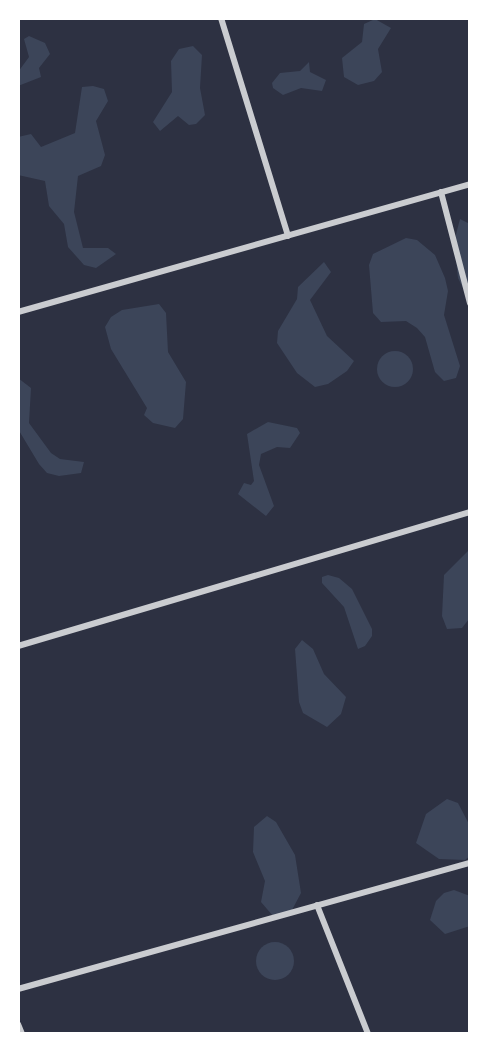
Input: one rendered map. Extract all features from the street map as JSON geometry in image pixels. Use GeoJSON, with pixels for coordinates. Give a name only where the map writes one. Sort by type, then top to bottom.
{"type":"FeatureCollection","features":[{"type":"Feature","properties":{"kind":"street"},"geometry":{"type":"LineString","coordinates":[[221,18],[288,236]]}},
{"type":"Feature","properties":{"kind":"street"},"geometry":{"type":"LineString","coordinates":[[18,312],[470,184]]}},
{"type":"Feature","properties":{"kind":"street"},"geometry":{"type":"LineString","coordinates":[[441,192],[470,303]]}},
{"type":"Feature","properties":{"kind":"street"},"geometry":{"type":"LineString","coordinates":[[18,646],[470,512]]}},
{"type":"Feature","properties":{"kind":"street"},"geometry":{"type":"LineString","coordinates":[[18,989],[470,863]]}},
{"type":"Feature","properties":{"kind":"street"},"geometry":{"type":"LineString","coordinates":[[317,905],[368,1034]]}},
{"type":"Feature","properties":{"kind":"street"},"geometry":{"type":"LineString","coordinates":[[18,1024],[22,1034]]}},
{"type":"Feature","properties":{"kind":"shaded area"},"geometry":{"type":"Polygon","coordinates":[[[375,19],[391,28],[378,49],[382,72],[374,81],[358,85],[344,77],[342,58],[362,42],[364,24],[375,19]]]}},
{"type":"Feature","properties":{"kind":"shaded area"},"geometry":{"type":"Polygon","coordinates":[[[29,36],[45,43],[50,54],[39,68],[41,77],[18,86],[18,72],[29,57],[24,39],[29,36]]]}},
{"type":"Feature","properties":{"kind":"shaded area"},"geometry":{"type":"Polygon","coordinates":[[[193,46],[202,55],[200,88],[205,115],[196,124],[189,125],[178,116],[160,131],[153,122],[172,92],[171,61],[179,49],[193,46]]]}},
{"type":"Feature","properties":{"kind":"shaded area"},"geometry":{"type":"Polygon","coordinates":[[[309,62],[310,72],[326,80],[322,91],[301,88],[283,95],[273,88],[272,83],[280,73],[300,71],[309,62]]]}},
{"type":"Feature","properties":{"kind":"shaded area"},"geometry":{"type":"Polygon","coordinates":[[[93,86],[104,89],[108,101],[96,121],[105,155],[101,166],[78,176],[74,212],[83,248],[108,248],[116,254],[96,268],[84,265],[68,247],[64,224],[49,206],[45,181],[18,175],[18,137],[31,134],[41,147],[75,133],[82,87],[93,86]]]}},
{"type":"Feature","properties":{"kind":"shaded area"},"geometry":{"type":"Polygon","coordinates":[[[460,219],[470,224],[470,302],[458,278],[454,242],[460,219]]]}},
{"type":"Feature","properties":{"kind":"shaded area"},"geometry":{"type":"Polygon","coordinates":[[[406,238],[417,240],[435,255],[445,278],[448,291],[444,315],[460,366],[456,378],[444,381],[435,372],[425,337],[417,328],[406,321],[381,322],[373,313],[369,265],[373,254],[406,238]]]}},
{"type":"Feature","properties":{"kind":"shaded area"},"geometry":{"type":"Polygon","coordinates":[[[324,262],[331,272],[310,300],[327,336],[354,361],[347,371],[328,384],[315,387],[297,373],[277,343],[278,331],[297,299],[298,287],[324,262]]]}},
{"type":"Feature","properties":{"kind":"shaded area"},"geometry":{"type":"Polygon","coordinates":[[[159,304],[166,313],[168,352],[186,382],[183,419],[175,428],[153,423],[144,415],[147,408],[111,349],[105,327],[111,317],[122,310],[159,304]]]}},
{"type":"Feature","properties":{"kind":"shaded area"},"geometry":{"type":"Polygon","coordinates":[[[395,351],[408,356],[413,369],[408,382],[395,387],[382,382],[377,369],[382,356],[395,351]]]}},
{"type":"Feature","properties":{"kind":"shaded area"},"geometry":{"type":"Polygon","coordinates":[[[18,378],[31,388],[29,423],[51,453],[60,459],[84,462],[81,473],[59,476],[47,473],[39,464],[18,429],[18,378]]]}},
{"type":"Feature","properties":{"kind":"shaded area"},"geometry":{"type":"Polygon","coordinates":[[[268,422],[297,428],[300,433],[290,448],[277,447],[261,454],[259,465],[274,506],[266,516],[238,494],[244,483],[251,485],[254,481],[247,434],[268,422]]]}},
{"type":"Feature","properties":{"kind":"shaded area"},"geometry":{"type":"Polygon","coordinates":[[[470,549],[469,619],[462,628],[447,629],[442,616],[444,575],[470,549]]]}},
{"type":"Feature","properties":{"kind":"shaded area"},"geometry":{"type":"Polygon","coordinates":[[[328,575],[339,578],[352,589],[372,629],[372,636],[365,646],[358,649],[344,607],[322,583],[322,577],[328,575]]]}},
{"type":"Feature","properties":{"kind":"shaded area"},"geometry":{"type":"Polygon","coordinates":[[[302,640],[313,649],[324,674],[346,697],[341,714],[327,727],[303,713],[299,702],[295,649],[302,640]]]}},
{"type":"Feature","properties":{"kind":"shaded area"},"geometry":{"type":"Polygon","coordinates":[[[447,799],[458,803],[470,826],[470,856],[465,860],[439,859],[416,843],[426,814],[447,799]]]}},
{"type":"Feature","properties":{"kind":"shaded area"},"geometry":{"type":"Polygon","coordinates":[[[267,816],[276,822],[295,855],[301,893],[292,910],[273,916],[261,902],[265,881],[253,852],[254,827],[267,816]]]}},
{"type":"Feature","properties":{"kind":"shaded area"},"geometry":{"type":"Polygon","coordinates":[[[454,890],[470,896],[470,926],[445,934],[430,920],[436,901],[444,893],[454,890]]]}},
{"type":"Feature","properties":{"kind":"shaded area"},"geometry":{"type":"Polygon","coordinates":[[[275,942],[289,947],[294,961],[289,975],[275,980],[261,975],[256,961],[261,947],[275,942]]]}}]}
